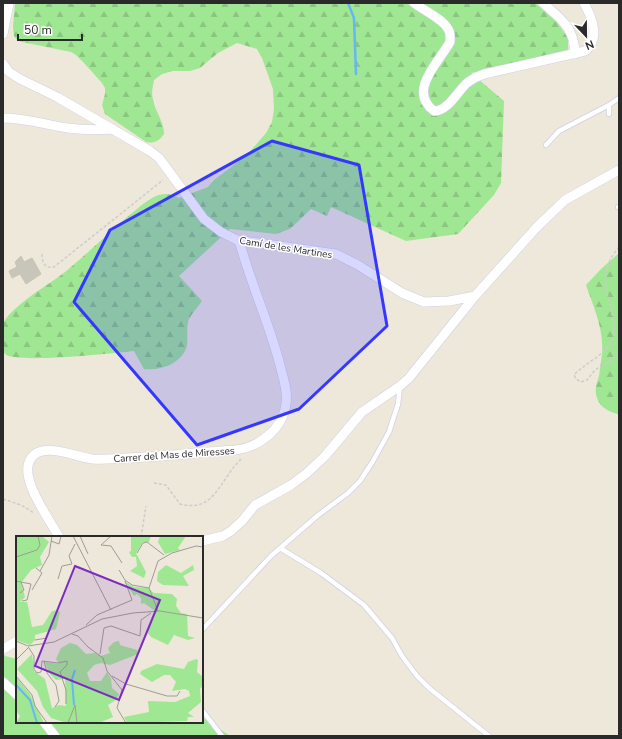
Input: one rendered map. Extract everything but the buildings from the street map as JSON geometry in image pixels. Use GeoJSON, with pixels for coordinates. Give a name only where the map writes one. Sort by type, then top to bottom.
{"type":"FeatureCollection","features":[{"type":"Feature","properties":{"kind":"street"},"geometry":{"type":"LineString","coordinates":[[3,34],[9,3]]}},
{"type":"Feature","properties":{"kind":"street"},"geometry":{"type":"LineString","coordinates":[[414,3],[441,21],[448,28],[450,34],[450,42],[423,86],[423,96],[425,102],[434,111],[440,111],[445,107],[473,78],[484,74],[585,51],[590,47],[594,40],[593,25],[584,3]]}},
{"type":"Feature","properties":{"kind":"street"},"geometry":{"type":"LineString","coordinates":[[543,3],[567,25],[572,34],[575,45],[575,54]]}},
{"type":"Feature","properties":{"kind":"street","name":"Camí de les Martines"},"geometry":{"type":"LineString","coordinates":[[3,64],[9,72],[20,79],[57,97],[150,151],[159,158],[204,219],[229,237],[239,240],[336,254],[358,265],[402,293],[424,302],[449,302],[475,296]]}},
{"type":"Feature","properties":{"kind":"street"},"geometry":{"type":"LineString","coordinates":[[3,118],[33,120],[67,128],[95,130],[113,129]]}},
{"type":"Feature","properties":{"kind":"street"},"geometry":{"type":"LineString","coordinates":[[203,542],[223,536],[231,531],[242,521],[255,505],[291,485],[307,473],[325,456],[362,412],[400,386],[409,378],[475,296],[536,228],[565,200],[619,170]]}},
{"type":"Feature","properties":{"kind":"street","name":"Carrer del Mas de Miresses"},"geometry":{"type":"LineString","coordinates":[[58,536],[28,476],[27,465],[29,460],[38,452],[50,450],[77,457],[111,458],[236,450],[249,447],[267,437],[276,427],[286,406],[286,388],[269,327],[246,266],[239,240]]}},
{"type":"Feature","properties":{"kind":"street"},"geometry":{"type":"LineString","coordinates":[[4,648],[16,642]]}},
{"type":"Feature","properties":{"kind":"street"},"geometry":{"type":"LineString","coordinates":[[3,682],[16,694]]}},
{"type":"Feature","properties":{"kind":"street"},"geometry":{"type":"LineString","coordinates":[[45,723],[55,736]]}},
{"type":"Feature","properties":{"kind":"lane"},"geometry":{"type":"LineString","coordinates":[[546,145],[559,131],[609,105],[619,98]]}},
{"type":"Feature","properties":{"kind":"lane"},"geometry":{"type":"LineString","coordinates":[[609,105],[609,114]]}},
{"type":"Feature","properties":{"kind":"lane"},"geometry":{"type":"LineString","coordinates":[[203,629],[271,556],[317,516],[348,493],[360,481],[373,462],[389,432],[398,404],[400,386]]}},
{"type":"Feature","properties":{"kind":"lane"},"geometry":{"type":"LineString","coordinates":[[280,548],[321,573],[364,604],[392,638],[402,656],[417,676],[429,688],[489,736]]}},
{"type":"Feature","properties":{"kind":"lane"},"geometry":{"type":"LineString","coordinates":[[203,711],[222,736]]}},
{"type":"Feature","properties":{"kind":"path"},"geometry":{"type":"LineString","coordinates":[[42,254],[42,259],[46,266],[48,268],[54,267],[171,174]]}},
{"type":"Feature","properties":{"kind":"path"},"geometry":{"type":"LineString","coordinates":[[619,248],[610,260],[606,280],[607,296],[615,331],[611,342],[593,361],[580,369],[574,375],[576,379],[581,382],[587,380],[595,370],[619,353]]}},
{"type":"Feature","properties":{"kind":"path"},"geometry":{"type":"LineString","coordinates":[[154,484],[166,485],[180,504],[195,506],[201,504],[213,497],[249,447]]}},
{"type":"Feature","properties":{"kind":"path"},"geometry":{"type":"LineString","coordinates":[[3,499],[21,505],[35,514],[48,518]]}},
{"type":"Feature","properties":{"kind":"path"},"geometry":{"type":"LineString","coordinates":[[141,536],[146,506]]}},
{"type":"Feature","properties":{"kind":"highlighted area"},"geometry":{"type":"Polygon","coordinates":[[[272,141],[359,165],[387,326],[299,409],[197,445],[74,302],[110,230],[272,141]]]}},
{"type":"Feature","properties":{"kind":"green space"},"geometry":{"type":"Polygon","coordinates":[[[15,3],[405,3],[409,5],[411,3],[535,3],[557,22],[568,38],[568,50],[533,60],[471,73],[504,101],[501,183],[494,195],[458,234],[406,241],[331,207],[327,216],[311,209],[290,229],[276,234],[230,229],[179,276],[202,301],[189,319],[187,345],[185,351],[176,361],[164,367],[157,369],[144,369],[134,351],[46,358],[13,357],[5,354],[3,349],[3,324],[7,317],[22,303],[65,272],[143,204],[156,196],[169,194],[179,198],[208,187],[214,180],[247,155],[266,133],[272,122],[274,109],[273,89],[262,58],[257,49],[237,43],[218,53],[200,68],[190,71],[173,71],[162,74],[154,80],[152,94],[154,104],[163,125],[164,134],[156,141],[151,143],[146,142],[105,114],[102,105],[105,88],[76,55],[71,52],[17,40],[14,36],[13,27],[15,3]]]}},
{"type":"Feature","properties":{"kind":"green space"},"geometry":{"type":"Polygon","coordinates":[[[619,253],[619,414],[617,414],[601,405],[596,394],[602,345],[598,319],[586,285],[619,253]]]}},
{"type":"Feature","properties":{"kind":"green space"},"geometry":{"type":"Polygon","coordinates":[[[3,653],[5,656],[16,659],[16,723],[203,723],[203,718],[230,736],[3,736],[3,653]]]}},
{"type":"Feature","properties":{"kind":"waterway"},"geometry":{"type":"LineString","coordinates":[[348,3],[354,18],[356,74]]}}]}
